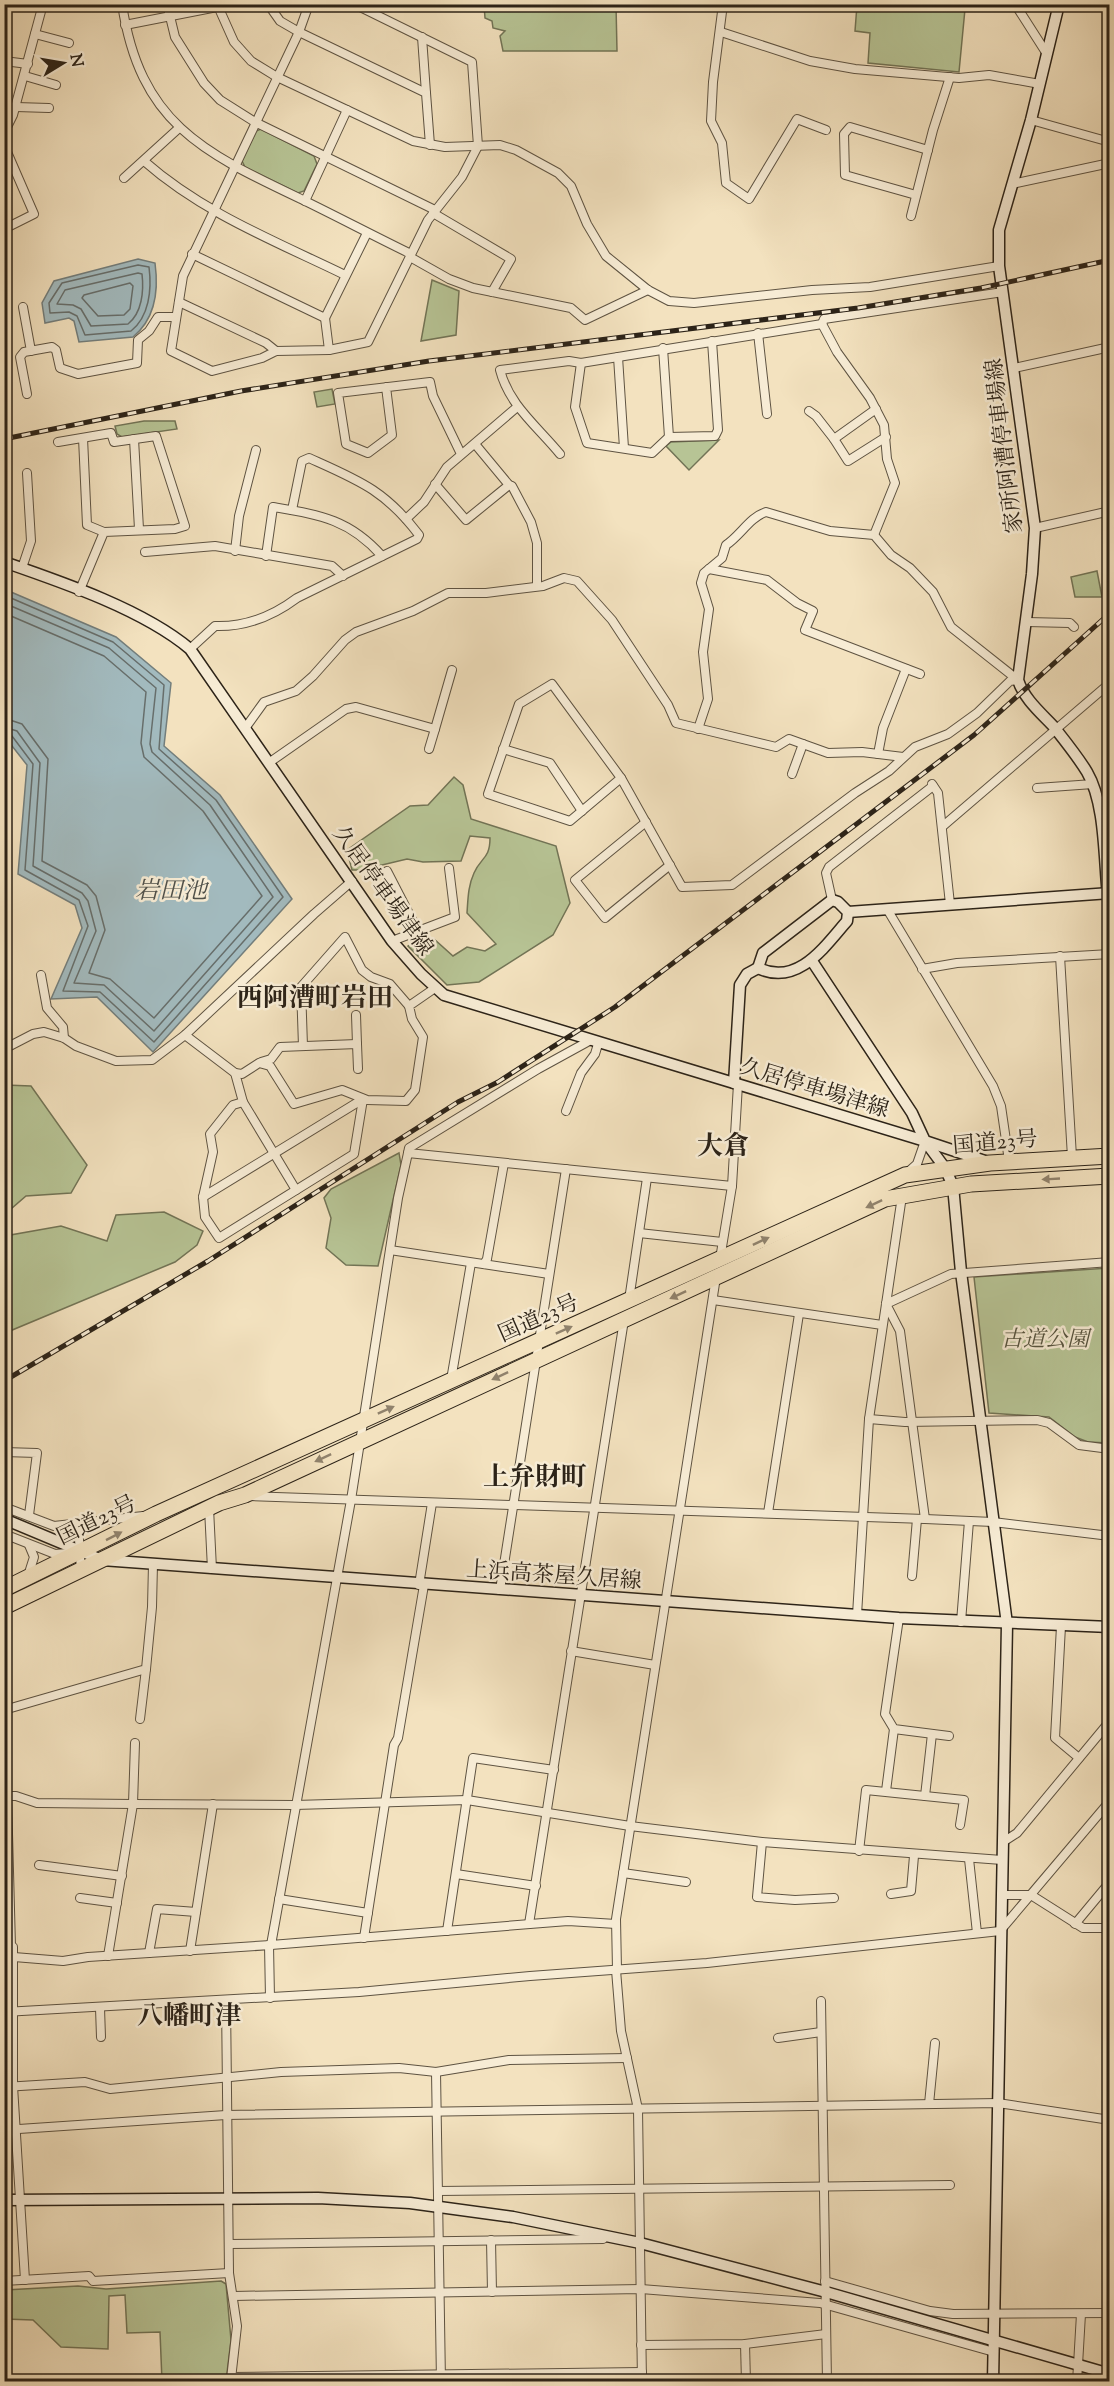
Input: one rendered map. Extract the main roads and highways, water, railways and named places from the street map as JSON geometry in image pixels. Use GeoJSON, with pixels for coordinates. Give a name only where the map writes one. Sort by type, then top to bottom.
{"type":"FeatureCollection","features":[{"type":"Feature","properties":{"kind":"highway","name":"国道23号"},"geometry":{"type":"LineString","coordinates":[[4,1589],[156,1514],[904,1175],[1009,1161],[1110,1156]]}},
{"type":"Feature","properties":{"kind":"highway","name":"国道23号"},"geometry":{"type":"LineString","coordinates":[[4,1607],[209,1508],[245,1495],[885,1199],[953,1186],[1110,1176]]}},
{"type":"Feature","properties":{"kind":"main road","name":"家所阿漕停車場線"},"geometry":{"type":"LineString","coordinates":[[1059,4],[1031,120],[999,230],[999,266],[1035,528],[1027,622],[1018,680],[1022,692],[1056,729],[1086,770],[1093,784],[1104,841],[1108,893]]}},
{"type":"Feature","properties":{"kind":"main road","name":"久居停車場津線"},"geometry":{"type":"LineString","coordinates":[[4,562],[165,630],[190,649],[392,941],[435,988],[455,1000],[925,1141],[990,1163]]}},
{"type":"Feature","properties":{"kind":"main road"},"geometry":{"type":"LineString","coordinates":[[736,1084],[740,985],[747,974],[758,968],[763,953],[832,900],[838,902],[848,912],[1108,893],[1110,912]]}},
{"type":"Feature","properties":{"kind":"main road"},"geometry":{"type":"LineString","coordinates":[[758,968],[767,972],[798,969],[812,961],[847,921],[848,912]]}},
{"type":"Feature","properties":{"kind":"main road"},"geometry":{"type":"LineString","coordinates":[[812,961],[912,1113],[925,1141],[945,1168],[953,1186],[1007,1624],[999,1930],[993,2382]]}},
{"type":"Feature","properties":{"kind":"main road","name":"上浜高茶屋久居線"},"geometry":{"type":"LineString","coordinates":[[4,1518],[80,1553],[102,1560],[899,1618],[1110,1627]]}},
{"type":"Feature","properties":{"kind":"main road"},"geometry":{"type":"LineString","coordinates":[[4,2200],[329,2198],[438,2206],[620,2238],[825,2287],[995,2347],[1110,2374]]}},
{"type":"Feature","properties":{"kind":"water"},"geometry":{"type":"Polygon","coordinates":[[[138,259],[155,263],[156,294],[151,313],[133,337],[79,342],[74,321],[69,318],[45,323],[42,303],[54,281],[138,259]]]}},
{"type":"Feature","properties":{"kind":"water","name":"岩田池"},"geometry":{"type":"Polygon","coordinates":[[[4,589],[116,637],[171,683],[164,746],[220,795],[292,899],[153,1052],[97,997],[51,999],[82,928],[75,905],[18,874],[27,765],[5,737],[4,589]]]}},
{"type":"Feature","properties":{"kind":"railway"},"geometry":{"type":"LineString","coordinates":[[4,439],[241,391],[429,361],[858,308],[981,288],[1110,260]]}},
{"type":"Feature","properties":{"kind":"railway"},"geometry":{"type":"LineString","coordinates":[[4,1381],[208,1261],[458,1102],[498,1082],[615,1007],[974,735],[1110,613]]}},
{"type":"Feature","properties":{"kind":"district","name":"西阿漕町岩田"},"geometry":{"type":"Point","coordinates":[315,997]}},
{"type":"Feature","properties":{"kind":"district","name":"大倉"},"geometry":{"type":"Point","coordinates":[723,1145]}},
{"type":"Feature","properties":{"kind":"district","name":"上弁財町"},"geometry":{"type":"Point","coordinates":[535,1476]}},
{"type":"Feature","properties":{"kind":"district","name":"八幡町津"},"geometry":{"type":"Point","coordinates":[189,2015]}},
{"type":"Feature","properties":{"kind":"park label","name":"古道公園"},"geometry":{"type":"Point","coordinates":[1045,1338]}}]}
